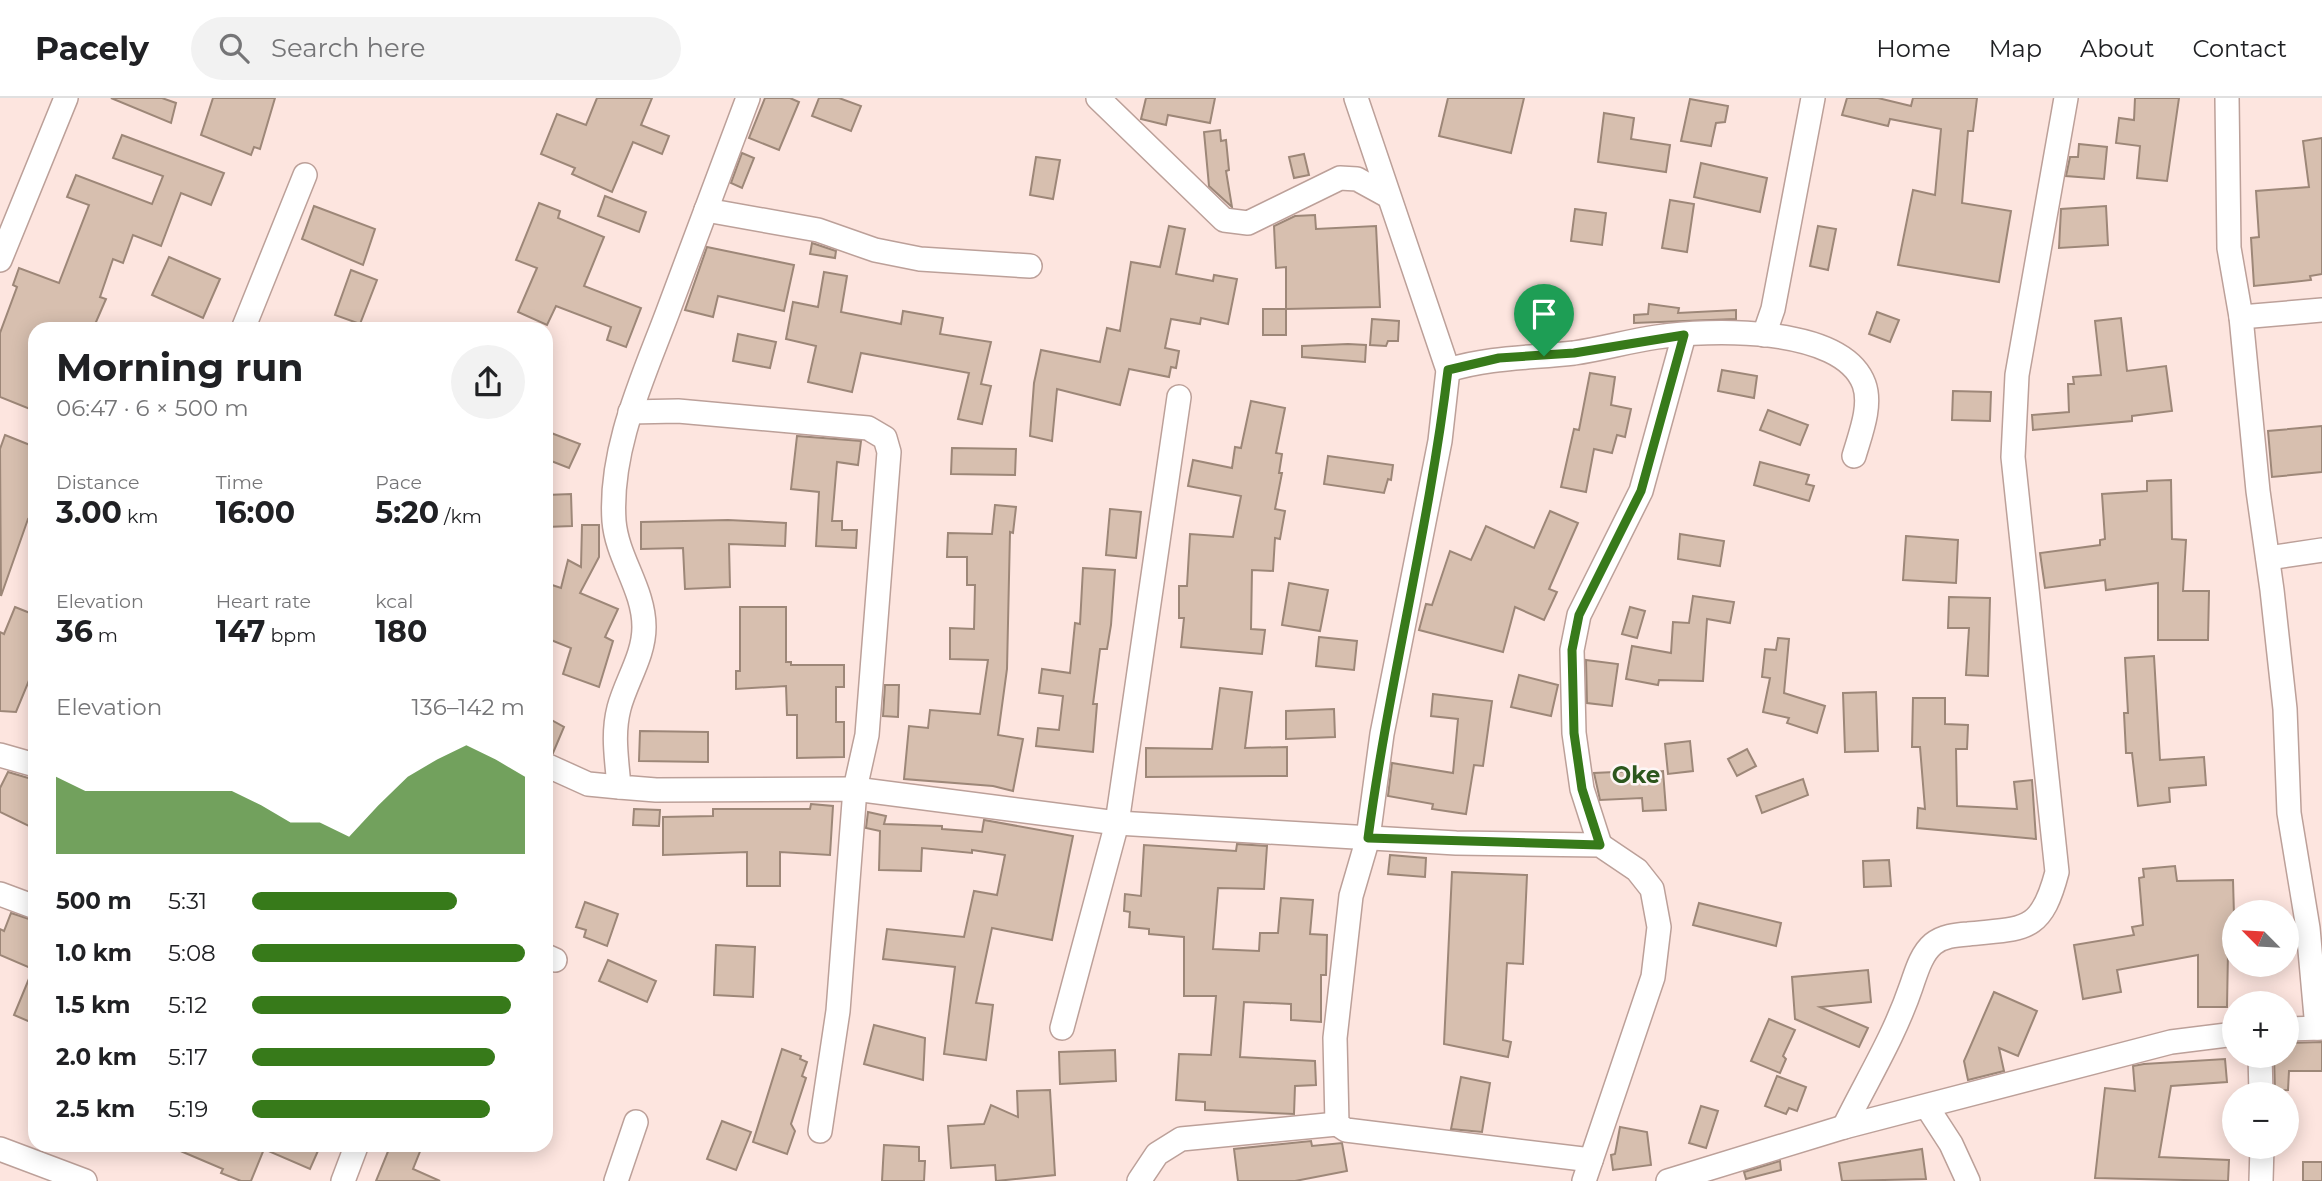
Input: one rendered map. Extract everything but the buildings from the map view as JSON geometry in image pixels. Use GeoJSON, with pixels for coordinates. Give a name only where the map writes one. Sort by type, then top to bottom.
{"type":"FeatureCollection","features":[{"type":"Feature","properties":{"kind":"street"},"geometry":{"type":"LineString","coordinates":[[0,260],[66,98]]}},
{"type":"Feature","properties":{"kind":"street"},"geometry":{"type":"LineString","coordinates":[[619,787],[614,739],[619,708],[640,650],[644,627],[638,590],[625,560],[614,522],[617,476],[630,412],[748,98]]}},
{"type":"Feature","properties":{"kind":"street"},"geometry":{"type":"LineString","coordinates":[[1098,98],[1224,220],[1248,223],[1340,178],[1357,179],[1388,196]]}},
{"type":"Feature","properties":{"kind":"street"},"geometry":{"type":"LineString","coordinates":[[1337,1124],[1336,1025],[1351,896],[1368,838],[1382,734],[1440,441],[1448,370],[1356,98]]}},
{"type":"Feature","properties":{"kind":"street"},"geometry":{"type":"LineString","coordinates":[[1764,335],[1773,309],[1813,98]]}},
{"type":"Feature","properties":{"kind":"street"},"geometry":{"type":"LineString","coordinates":[[1844,1127],[1897,1029],[1919,963],[1931,945],[1948,936],[2015,929],[2037,920],[2049,901],[2057,872],[2013,457],[2017,375],[2066,98]]}},
{"type":"Feature","properties":{"kind":"street"},"geometry":{"type":"LineString","coordinates":[[2227,98],[2229,248],[2241,317],[2285,709],[2289,813],[2308,928],[2319,1028],[2299,1029]]}},
{"type":"Feature","properties":{"kind":"street"},"geometry":{"type":"LineString","coordinates":[[246,322],[305,175]]}},
{"type":"Feature","properties":{"kind":"street"},"geometry":{"type":"LineString","coordinates":[[706,210],[818,230],[875,250],[920,260],[1030,266]]}},
{"type":"Feature","properties":{"kind":"street"},"geometry":{"type":"LineString","coordinates":[[2241,317],[2322,310]]}},
{"type":"Feature","properties":{"kind":"street"},"geometry":{"type":"LineString","coordinates":[[1448,370],[1499,358],[1574,353],[1684,335],[1764,335],[1793,338],[1829,350],[1852,366],[1864,384],[1866,411],[1854,456]]}},
{"type":"Feature","properties":{"kind":"street"},"geometry":{"type":"LineString","coordinates":[[1600,845],[1582,789],[1574,733],[1572,650],[1579,615],[1641,491],[1684,335]]}},
{"type":"Feature","properties":{"kind":"street"},"geometry":{"type":"LineString","coordinates":[[1062,1028],[1117,823],[1179,397]]}},
{"type":"Feature","properties":{"kind":"street"},"geometry":{"type":"LineString","coordinates":[[630,412],[678,411],[868,428],[885,438],[889,452],[867,735],[855,789],[838,1011],[820,1131]]}},
{"type":"Feature","properties":{"kind":"street"},"geometry":{"type":"LineString","coordinates":[[2267,558],[2322,550]]}},
{"type":"Feature","properties":{"kind":"street"},"geometry":{"type":"LineString","coordinates":[[0,755],[28,763]]}},
{"type":"Feature","properties":{"kind":"street"},"geometry":{"type":"LineString","coordinates":[[553,768],[588,784],[656,790],[855,789],[1117,823],[1368,838],[1600,845],[1637,870],[1652,889],[1659,927],[1653,977],[1588,1171],[1346,1130],[1337,1124],[1181,1139],[1157,1154],[1139,1181]]}},
{"type":"Feature","properties":{"kind":"street"},"geometry":{"type":"LineString","coordinates":[[0,894],[28,904]]}},
{"type":"Feature","properties":{"kind":"street"},"geometry":{"type":"LineString","coordinates":[[1668,1181],[1844,1127],[2171,1042],[2222,1036]]}},
{"type":"Feature","properties":{"kind":"street"},"geometry":{"type":"LineString","coordinates":[[1927,1107],[1951,1144],[1968,1181]]}},
{"type":"Feature","properties":{"kind":"street"},"geometry":{"type":"LineString","coordinates":[[616,1181],[636,1122]]}},
{"type":"Feature","properties":{"kind":"street"},"geometry":{"type":"LineString","coordinates":[[0,1149],[85,1181]]}},
{"type":"Feature","properties":{"kind":"street"},"geometry":{"type":"LineString","coordinates":[[343,1181],[355,1152]]}},
{"type":"Feature","properties":{"kind":"street"},"geometry":{"type":"LineString","coordinates":[[2261,1181],[2262,1159]]}},
{"type":"Feature","properties":{"kind":"district","name":"Oke"},"geometry":{"type":"Point","coordinates":[1636,775]}},
{"type":"Feature","properties":{"kind":"route"},"geometry":{"type":"LineString","coordinates":[[1684,335],[1641,491],[1579,615],[1572,650],[1575,681],[1574,733],[1582,789],[1600,845],[1456,843],[1368,838],[1382,734],[1440,441],[1448,370],[1499,358],[1544,356],[1619,346],[1656,337],[1684,335]]}}]}
